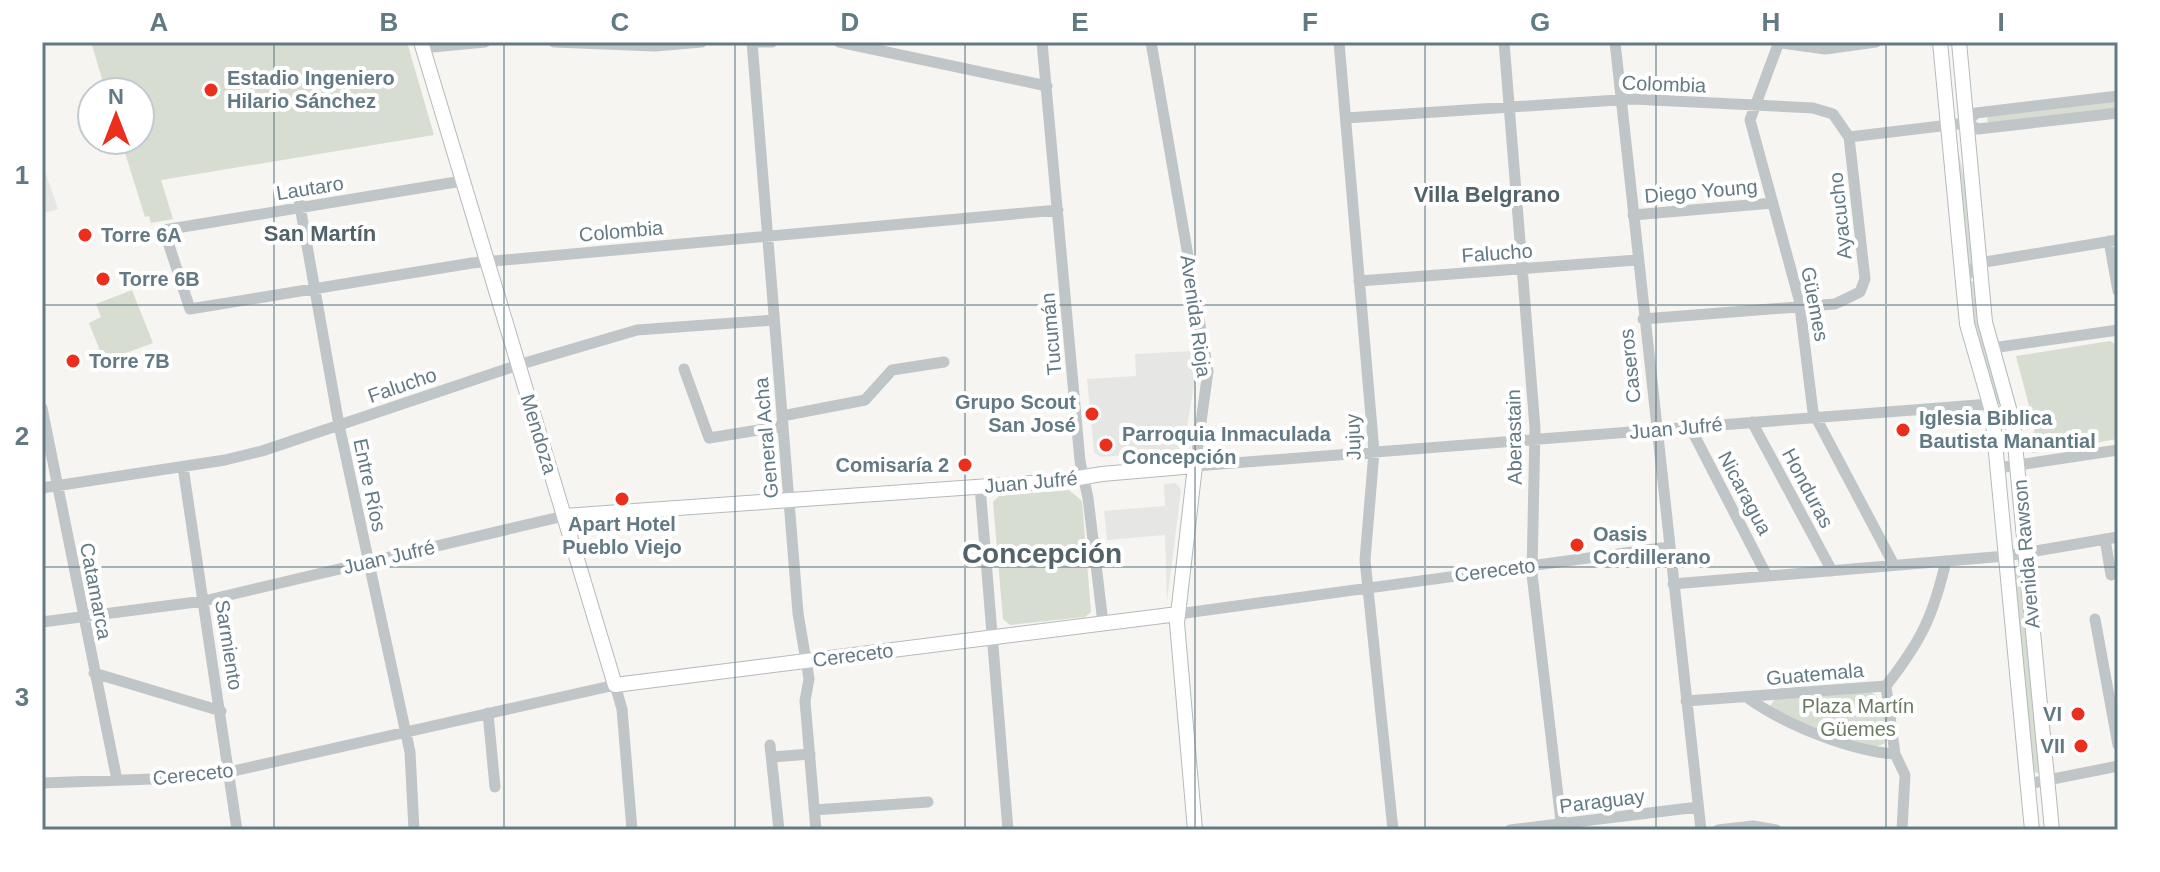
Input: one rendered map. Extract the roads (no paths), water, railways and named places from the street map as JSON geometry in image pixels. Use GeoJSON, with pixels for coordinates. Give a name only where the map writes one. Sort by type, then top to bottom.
{"type":"FeatureCollection","features":[{"type":"Feature","properties":{"kind":"main road","name":"Avenida Rawson"},"geometry":{"type":"LineString","coordinates":[[1940,42],[1970,339],[1990,404],[1998,468],[2032,830]]}},
{"type":"Feature","properties":{"kind":"main road","name":"Avenida Rawson"},"geometry":{"type":"LineString","coordinates":[[1959,42],[1979,263],[1992,348],[2014,433],[2052,830]]}},
{"type":"Feature","properties":{"kind":"main road","name":"Mendoza"},"geometry":{"type":"LineString","coordinates":[[422,45],[615,685]]}},
{"type":"Feature","properties":{"kind":"main road","name":"Juan Jufré"},"geometry":{"type":"LineString","coordinates":[[564,516],[980,486],[1195,466]]}},
{"type":"Feature","properties":{"kind":"main road","name":"Avenida Rioja"},"geometry":{"type":"LineString","coordinates":[[1195,466],[1178,614],[1195,830]]}},
{"type":"Feature","properties":{"kind":"main road","name":"Cereceto"},"geometry":{"type":"LineString","coordinates":[[615,685],[1178,614]]}},
{"type":"Feature","properties":{"kind":"street"},"geometry":{"type":"LineString","coordinates":[[422,45],[485,42]]}},
{"type":"Feature","properties":{"kind":"street"},"geometry":{"type":"LineString","coordinates":[[554,42],[655,46],[702,42]]}},
{"type":"Feature","properties":{"kind":"street"},"geometry":{"type":"LineString","coordinates":[[754,42],[772,42]]}},
{"type":"Feature","properties":{"kind":"street","name":"General Acha"},"geometry":{"type":"LineString","coordinates":[[754,42],[798,613],[806,661],[816,830]]}},
{"type":"Feature","properties":{"kind":"street"},"geometry":{"type":"LineString","coordinates":[[839,42],[1047,86]]}},
{"type":"Feature","properties":{"kind":"street","name":"Tucumán"},"geometry":{"type":"LineString","coordinates":[[1042,42],[1084,477],[1103,623]]}},
{"type":"Feature","properties":{"kind":"street","name":"Avenida Rioja"},"geometry":{"type":"LineString","coordinates":[[1151,42],[1208,371],[1195,466]]}},
{"type":"Feature","properties":{"kind":"street","name":"Jujuy"},"geometry":{"type":"LineString","coordinates":[[1339,42],[1374,452],[1365,560],[1393,830]]}},
{"type":"Feature","properties":{"kind":"street","name":"Aberastain"},"geometry":{"type":"LineString","coordinates":[[1504,42],[1534,440],[1532,565],[1562,827]]}},
{"type":"Feature","properties":{"kind":"street","name":"Caseros"},"geometry":{"type":"LineString","coordinates":[[1615,42],[1701,830]]}},
{"type":"Feature","properties":{"kind":"street"},"geometry":{"type":"LineString","coordinates":[[1753,106],[1780,42],[1812,48],[1876,42]]}},
{"type":"Feature","properties":{"kind":"street"},"geometry":{"type":"LineString","coordinates":[[1849,137],[1966,123],[1978,112],[2118,96]]}},
{"type":"Feature","properties":{"kind":"street","name":"Colombia"},"geometry":{"type":"LineString","coordinates":[[1346,118],[1621,100],[1825,110],[1835,116],[1849,137]]}},
{"type":"Feature","properties":{"kind":"street","name":"Güemes"},"geometry":{"type":"LineString","coordinates":[[1753,106],[1750,120],[1800,307],[1816,417],[1894,565]]}},
{"type":"Feature","properties":{"kind":"street"},"geometry":{"type":"LineString","coordinates":[[1966,123],[1978,129],[2118,113]]}},
{"type":"Feature","properties":{"kind":"street","name":"Ayacucho"},"geometry":{"type":"LineString","coordinates":[[1800,307],[1841,302],[1861,290],[1865,279],[1849,137]]}},
{"type":"Feature","properties":{"kind":"street","name":"Lautaro"},"geometry":{"type":"LineString","coordinates":[[190,309],[164,230],[462,181]]}},
{"type":"Feature","properties":{"kind":"street","name":"Entre Ríos"},"geometry":{"type":"LineString","coordinates":[[298,195],[339,425],[406,733],[414,830]]}},
{"type":"Feature","properties":{"kind":"street","name":"Diego Young"},"geometry":{"type":"LineString","coordinates":[[1633,215],[1773,203]]}},
{"type":"Feature","properties":{"kind":"street","name":"Colombia"},"geometry":{"type":"LineString","coordinates":[[190,309],[487,262],[1058,210]]}},
{"type":"Feature","properties":{"kind":"street"},"geometry":{"type":"LineString","coordinates":[[1962,280],[1979,263],[2114,241],[2118,291]]}},
{"type":"Feature","properties":{"kind":"street","name":"Falucho"},"geometry":{"type":"LineString","coordinates":[[1359,281],[1637,260]]}},
{"type":"Feature","properties":{"kind":"street"},"geometry":{"type":"LineString","coordinates":[[1643,319],[1800,307]]}},
{"type":"Feature","properties":{"kind":"street","name":"Falucho"},"geometry":{"type":"LineString","coordinates":[[42,488],[183,467],[262,451],[518,365],[637,330],[774,320]]}},
{"type":"Feature","properties":{"kind":"street"},"geometry":{"type":"LineString","coordinates":[[1992,348],[2118,330]]}},
{"type":"Feature","properties":{"kind":"street"},"geometry":{"type":"LineString","coordinates":[[684,369],[709,438],[865,400],[892,370],[944,362]]}},
{"type":"Feature","properties":{"kind":"street"},"geometry":{"type":"LineString","coordinates":[[1990,404],[2003,414],[2014,433]]}},
{"type":"Feature","properties":{"kind":"street","name":"Juan Jufré"},"geometry":{"type":"LineString","coordinates":[[1195,466],[1990,404]]}},
{"type":"Feature","properties":{"kind":"street","name":"Catamarca"},"geometry":{"type":"LineString","coordinates":[[42,408],[117,780]]}},
{"type":"Feature","properties":{"kind":"street","name":"Honduras"},"geometry":{"type":"LineString","coordinates":[[1752,422],[1832,571]]}},
{"type":"Feature","properties":{"kind":"street","name":"Nicaragua"},"geometry":{"type":"LineString","coordinates":[[1690,427],[1767,576]]}},
{"type":"Feature","properties":{"kind":"street"},"geometry":{"type":"LineString","coordinates":[[1998,468],[2118,450]]}},
{"type":"Feature","properties":{"kind":"street","name":"Sarmiento"},"geometry":{"type":"LineString","coordinates":[[183,467],[237,830]]}},
{"type":"Feature","properties":{"kind":"street"},"geometry":{"type":"LineString","coordinates":[[980,486],[1008,830]]}},
{"type":"Feature","properties":{"kind":"street","name":"Juan Jufré"},"geometry":{"type":"LineString","coordinates":[[42,622],[204,601],[564,516]]}},
{"type":"Feature","properties":{"kind":"street"},"geometry":{"type":"LineString","coordinates":[[1673,584],[2006,556],[2118,537]]}},
{"type":"Feature","properties":{"kind":"street"},"geometry":{"type":"LineString","coordinates":[[2105,539],[2111,575]]}},
{"type":"Feature","properties":{"kind":"street","name":"Cereceto"},"geometry":{"type":"LineString","coordinates":[[1178,614],[1669,547]]}},
{"type":"Feature","properties":{"kind":"street"},"geometry":{"type":"LineString","coordinates":[[1902,830],[1905,775],[1895,754],[1886,686],[1908,658],[1934,613],[1946,561]]}},
{"type":"Feature","properties":{"kind":"street"},"geometry":{"type":"LineString","coordinates":[[2095,619],[2118,745]]}},
{"type":"Feature","properties":{"kind":"street"},"geometry":{"type":"LineString","coordinates":[[94,673],[221,711]]}},
{"type":"Feature","properties":{"kind":"street","name":"Cereceto"},"geometry":{"type":"LineString","coordinates":[[42,783],[207,777],[615,685]]}},
{"type":"Feature","properties":{"kind":"street","name":"Mendoza"},"geometry":{"type":"LineString","coordinates":[[615,685],[622,709],[632,830]]}},
{"type":"Feature","properties":{"kind":"street","name":"Guatemala"},"geometry":{"type":"LineString","coordinates":[[1686,701],[1886,686]]}},
{"type":"Feature","properties":{"kind":"street","name":"Guatemala"},"geometry":{"type":"LineString","coordinates":[[1747,698],[1770,714],[1873,752],[1895,754]]}},
{"type":"Feature","properties":{"kind":"street"},"geometry":{"type":"LineString","coordinates":[[488,713],[495,787]]}},
{"type":"Feature","properties":{"kind":"street"},"geometry":{"type":"LineString","coordinates":[[779,830],[772,751],[810,754]]}},
{"type":"Feature","properties":{"kind":"street"},"geometry":{"type":"LineString","coordinates":[[2028,784],[2117,767]]}},
{"type":"Feature","properties":{"kind":"street"},"geometry":{"type":"LineString","coordinates":[[814,810],[928,802]]}},
{"type":"Feature","properties":{"kind":"street","name":"Paraguay"},"geometry":{"type":"LineString","coordinates":[[1510,830],[1562,827],[1698,807]]}},
{"type":"Feature","properties":{"kind":"street"},"geometry":{"type":"LineString","coordinates":[[1718,830],[1753,826],[1776,830]]}},
{"type":"Feature","properties":{"kind":"place","name":"Estadio Ingeniero Hilario Sánchez"},"geometry":{"type":"Point","coordinates":[211,90]}},
{"type":"Feature","properties":{"kind":"place","name":"Torre 6A"},"geometry":{"type":"Point","coordinates":[85,235]}},
{"type":"Feature","properties":{"kind":"place","name":"Torre 6B"},"geometry":{"type":"Point","coordinates":[103,279]}},
{"type":"Feature","properties":{"kind":"place","name":"Torre 7B"},"geometry":{"type":"Point","coordinates":[73,361]}},
{"type":"Feature","properties":{"kind":"place","name":"Grupo Scout San José"},"geometry":{"type":"Point","coordinates":[1092,414]}},
{"type":"Feature","properties":{"kind":"place","name":"Iglesia Biblica Bautista Manantial"},"geometry":{"type":"Point","coordinates":[1903,430]}},
{"type":"Feature","properties":{"kind":"place","name":"Parroquia Inmaculada Concepción"},"geometry":{"type":"Point","coordinates":[1106,445]}},
{"type":"Feature","properties":{"kind":"place","name":"Comisaría 2"},"geometry":{"type":"Point","coordinates":[965,465]}},
{"type":"Feature","properties":{"kind":"place","name":"Apart Hotel Pueblo Viejo"},"geometry":{"type":"Point","coordinates":[622,499]}},
{"type":"Feature","properties":{"kind":"place","name":"Oasis Cordillerano"},"geometry":{"type":"Point","coordinates":[1577,545]}},
{"type":"Feature","properties":{"kind":"place","name":"VI"},"geometry":{"type":"Point","coordinates":[2078,714]}},
{"type":"Feature","properties":{"kind":"place","name":"VII"},"geometry":{"type":"Point","coordinates":[2081,746]}},
{"type":"Feature","properties":{"kind":"district","name":"Villa Belgrano"},"geometry":{"type":"Point","coordinates":[1487,194]}},
{"type":"Feature","properties":{"kind":"district","name":"San Martín"},"geometry":{"type":"Point","coordinates":[320,233]}},
{"type":"Feature","properties":{"kind":"district","name":"Concepción"},"geometry":{"type":"Point","coordinates":[1042,553]}},
{"type":"Feature","properties":{"kind":"park label","name":"Plaza Martín Güemes"},"geometry":{"type":"Point","coordinates":[1858,718]}}]}
